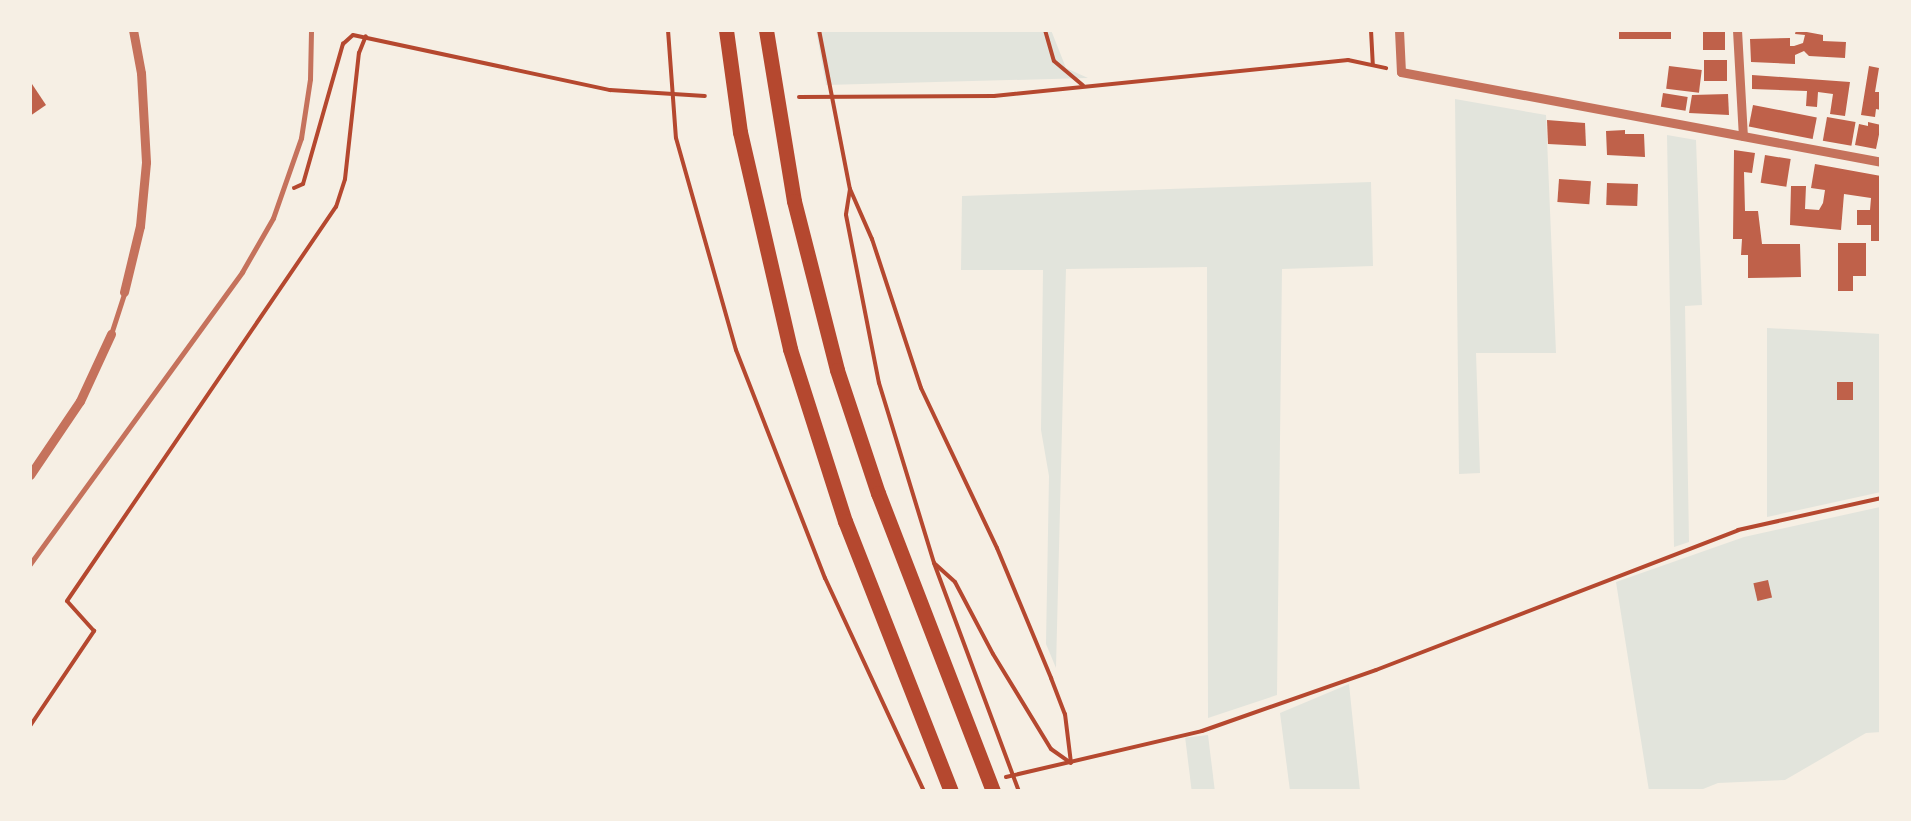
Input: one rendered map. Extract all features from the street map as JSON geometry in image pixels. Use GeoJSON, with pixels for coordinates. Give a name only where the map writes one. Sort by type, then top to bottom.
{"type":"FeatureCollection","features":[{"type":"Feature","properties":{"kind":"highway"},"geometry":{"type":"LineString","coordinates":[[726,30],[744,151],[790,349],[845,521],[951,791]]}},
{"type":"Feature","properties":{"kind":"highway"},"geometry":{"type":"LineString","coordinates":[[766,30],[798,216],[837,370],[878,493],[980,759],[998,784]]}},
{"type":"Feature","properties":{"kind":"street"},"geometry":{"type":"LineString","coordinates":[[124,292],[140,226],[146,162],[142,73],[132,30]]}},
{"type":"Feature","properties":{"kind":"street"},"geometry":{"type":"LineString","coordinates":[[1399,30],[1401,72],[1881,162]]}},
{"type":"Feature","properties":{"kind":"street"},"geometry":{"type":"LineString","coordinates":[[1737,30],[1743,136]]}},
{"type":"Feature","properties":{"kind":"street"},"geometry":{"type":"LineString","coordinates":[[30,475],[80,401],[111,334]]}},
{"type":"Feature","properties":{"kind":"lane"},"geometry":{"type":"LineString","coordinates":[[30,564],[242,272],[285,190],[307,109],[311,30]]}},
{"type":"Feature","properties":{"kind":"lane"},"geometry":{"type":"LineString","coordinates":[[111,334],[124,292]]}},
{"type":"Feature","properties":{"kind":"path"},"geometry":{"type":"LineString","coordinates":[[668,30],[676,138],[692,208],[736,350],[824,578],[924,791]]}},
{"type":"Feature","properties":{"kind":"path"},"geometry":{"type":"LineString","coordinates":[[819,30],[850,189],[872,239],[921,388],[997,548],[1065,714],[1071,762]]}},
{"type":"Feature","properties":{"kind":"path"},"geometry":{"type":"LineString","coordinates":[[1046,30],[1054,61],[1083,85]]}},
{"type":"Feature","properties":{"kind":"path"},"geometry":{"type":"LineString","coordinates":[[1371,30],[1372,64]]}},
{"type":"Feature","properties":{"kind":"path"},"geometry":{"type":"LineString","coordinates":[[285,190],[304,184],[343,44],[353,35],[610,90],[705,96]]}},
{"type":"Feature","properties":{"kind":"path"},"geometry":{"type":"LineString","coordinates":[[30,726],[94,631],[67,600],[336,207],[346,179],[360,53],[366,36]]}},
{"type":"Feature","properties":{"kind":"path"},"geometry":{"type":"LineString","coordinates":[[799,97],[976,97],[1348,60],[1401,72]]}},
{"type":"Feature","properties":{"kind":"path"},"geometry":{"type":"LineString","coordinates":[[850,189],[846,215],[878,384],[934,563],[1019,791]]}},
{"type":"Feature","properties":{"kind":"path"},"geometry":{"type":"LineString","coordinates":[[998,784],[1202,731],[1272,708],[1738,530],[1881,498]]}},
{"type":"Feature","properties":{"kind":"path"},"geometry":{"type":"LineString","coordinates":[[934,563],[956,582],[992,654],[1052,749],[1071,762]]}},
{"type":"Feature","properties":{"kind":"shaded area"},"geometry":{"type":"Polygon","coordinates":[[[816,30],[1051,30],[1066,68],[1088,78],[826,85],[816,30]]]}},
{"type":"Feature","properties":{"kind":"shaded area"},"geometry":{"type":"Polygon","coordinates":[[[1455,99],[1546,115],[1556,353],[1476,353],[1480,473],[1459,474],[1455,99]]]}},
{"type":"Feature","properties":{"kind":"shaded area"},"geometry":{"type":"Polygon","coordinates":[[[1667,135],[1696,140],[1702,305],[1685,306],[1689,542],[1674,547],[1667,135]]]}},
{"type":"Feature","properties":{"kind":"shaded area"},"geometry":{"type":"Polygon","coordinates":[[[1371,182],[1373,266],[1282,269],[1277,695],[1208,718],[1207,267],[1066,269],[1056,668],[1046,644],[1049,476],[1041,430],[1043,270],[961,270],[962,196],[1371,182]]]}},
{"type":"Feature","properties":{"kind":"shaded area"},"geometry":{"type":"Polygon","coordinates":[[[1767,328],[1881,334],[1881,492],[1767,517],[1767,328]]]}},
{"type":"Feature","properties":{"kind":"shaded area"},"geometry":{"type":"Polygon","coordinates":[[[1880,507],[1881,732],[1866,733],[1785,780],[1718,783],[1698,791],[1649,791],[1616,582],[1744,537],[1880,507]]]}},
{"type":"Feature","properties":{"kind":"shaded area"},"geometry":{"type":"Polygon","coordinates":[[[1349,684],[1360,791],[1290,791],[1280,713],[1349,684]]]}},
{"type":"Feature","properties":{"kind":"shaded area"},"geometry":{"type":"Polygon","coordinates":[[[1208,735],[1215,791],[1192,791],[1185,738],[1208,735]]]}},
{"type":"Feature","properties":{"kind":"building"},"geometry":{"type":"Polygon","coordinates":[[[1619,30],[1671,30],[1671,39],[1619,39],[1619,30]]]}},
{"type":"Feature","properties":{"kind":"building"},"geometry":{"type":"Polygon","coordinates":[[[1703,30],[1725,30],[1725,50],[1703,50],[1703,30]]]}},
{"type":"Feature","properties":{"kind":"building"},"geometry":{"type":"Polygon","coordinates":[[[1796,30],[1823,35],[1823,41],[1846,42],[1845,58],[1809,56],[1804,51],[1795,55],[1795,64],[1751,62],[1750,39],[1790,38],[1790,46],[1794,46],[1803,43],[1805,35],[1795,34],[1796,30]]]}},
{"type":"Feature","properties":{"kind":"building"},"geometry":{"type":"Polygon","coordinates":[[[1704,60],[1727,60],[1727,81],[1704,81],[1704,60]]]}},
{"type":"Feature","properties":{"kind":"building"},"geometry":{"type":"Polygon","coordinates":[[[1669,66],[1702,70],[1699,93],[1666,89],[1669,66]]]}},
{"type":"Feature","properties":{"kind":"building"},"geometry":{"type":"Polygon","coordinates":[[[1869,66],[1879,68],[1875,92],[1879,92],[1881,110],[1876,109],[1875,117],[1861,115],[1869,66]]]}},
{"type":"Feature","properties":{"kind":"building"},"geometry":{"type":"Polygon","coordinates":[[[1752,75],[1850,82],[1845,116],[1830,114],[1833,94],[1818,92],[1817,107],[1806,106],[1807,91],[1752,89],[1752,75]]]}},
{"type":"Feature","properties":{"kind":"building"},"geometry":{"type":"Polygon","coordinates":[[[30,81],[46,105],[30,116],[30,81]]]}},
{"type":"Feature","properties":{"kind":"building"},"geometry":{"type":"Polygon","coordinates":[[[1663,93],[1688,97],[1686,111],[1661,107],[1663,93]]]}},
{"type":"Feature","properties":{"kind":"building"},"geometry":{"type":"Polygon","coordinates":[[[1728,94],[1729,115],[1689,113],[1692,95],[1728,94]]]}},
{"type":"Feature","properties":{"kind":"building"},"geometry":{"type":"Polygon","coordinates":[[[1753,105],[1817,117],[1813,139],[1749,127],[1753,105]]]}},
{"type":"Feature","properties":{"kind":"building"},"geometry":{"type":"Polygon","coordinates":[[[1827,117],[1856,122],[1851,146],[1823,141],[1827,117]]]}},
{"type":"Feature","properties":{"kind":"building"},"geometry":{"type":"Polygon","coordinates":[[[1547,120],[1585,123],[1586,146],[1548,144],[1547,120]]]}},
{"type":"Feature","properties":{"kind":"building"},"geometry":{"type":"Polygon","coordinates":[[[1868,122],[1881,125],[1876,149],[1855,145],[1859,124],[1868,126],[1868,122]]]}},
{"type":"Feature","properties":{"kind":"building"},"geometry":{"type":"Polygon","coordinates":[[[1625,130],[1625,134],[1644,134],[1645,157],[1607,155],[1606,131],[1625,130]]]}},
{"type":"Feature","properties":{"kind":"building"},"geometry":{"type":"Polygon","coordinates":[[[1734,150],[1755,153],[1752,173],[1744,172],[1745,211],[1758,211],[1762,244],[1800,244],[1801,277],[1748,278],[1748,255],[1741,255],[1742,239],[1733,239],[1734,150]]]}},
{"type":"Feature","properties":{"kind":"building"},"geometry":{"type":"Polygon","coordinates":[[[1765,155],[1791,159],[1786,187],[1761,183],[1765,155]]]}},
{"type":"Feature","properties":{"kind":"building"},"geometry":{"type":"Polygon","coordinates":[[[1815,164],[1881,176],[1881,241],[1871,241],[1871,225],[1857,225],[1857,210],[1870,210],[1871,198],[1844,194],[1841,230],[1790,225],[1791,186],[1806,186],[1805,209],[1819,210],[1823,203],[1825,190],[1811,188],[1815,164]]]}},
{"type":"Feature","properties":{"kind":"building"},"geometry":{"type":"Polygon","coordinates":[[[1559,179],[1591,181],[1589,204],[1557,202],[1559,179]]]}},
{"type":"Feature","properties":{"kind":"building"},"geometry":{"type":"Polygon","coordinates":[[[1607,183],[1638,184],[1637,206],[1606,205],[1607,183]]]}},
{"type":"Feature","properties":{"kind":"building"},"geometry":{"type":"Polygon","coordinates":[[[1838,243],[1866,243],[1866,276],[1853,276],[1853,291],[1838,291],[1838,243]]]}},
{"type":"Feature","properties":{"kind":"building"},"geometry":{"type":"Polygon","coordinates":[[[1837,382],[1853,382],[1853,400],[1837,400],[1837,382]]]}},
{"type":"Feature","properties":{"kind":"building"},"geometry":{"type":"Polygon","coordinates":[[[1768,580],[1772,598],[1757,601],[1753,583],[1768,580]]]}}]}
